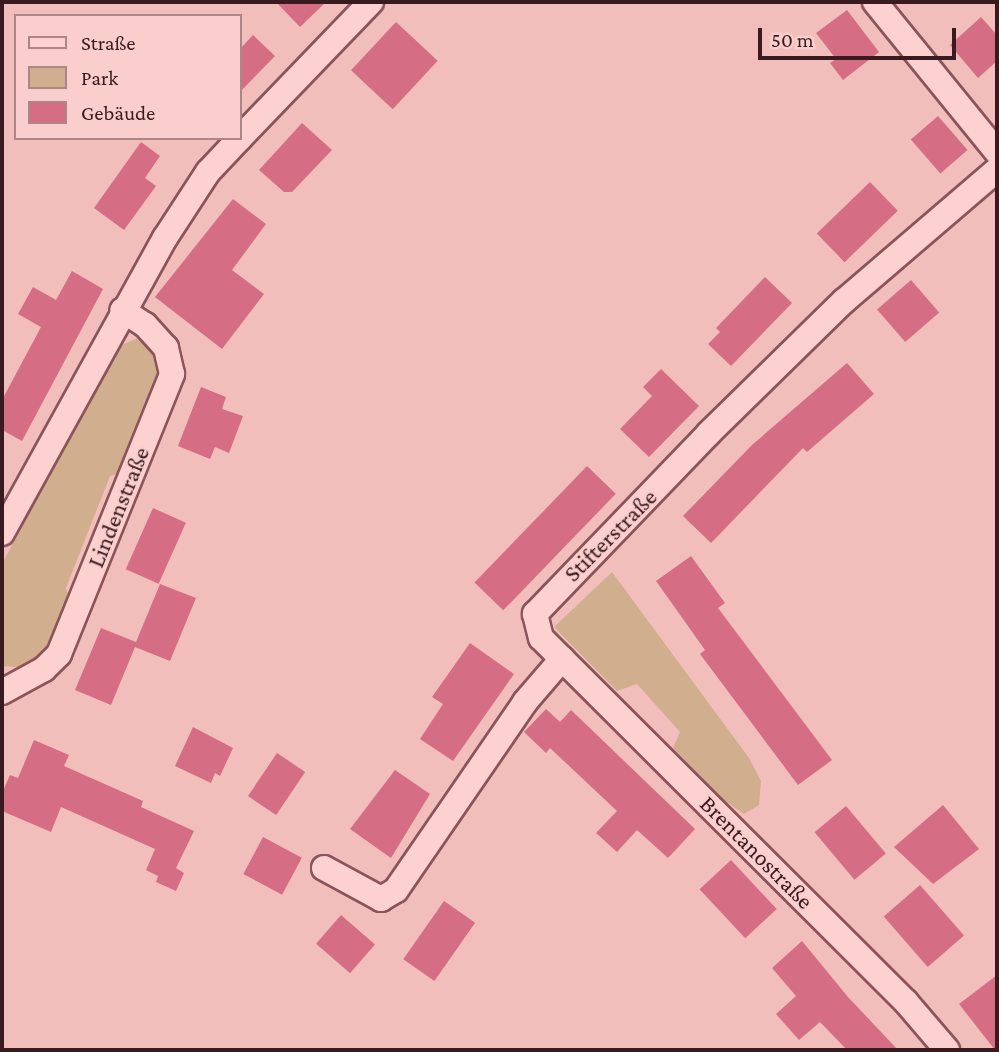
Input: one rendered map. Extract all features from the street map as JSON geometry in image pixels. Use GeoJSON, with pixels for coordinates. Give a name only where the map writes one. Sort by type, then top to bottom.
{"type":"FeatureCollection","features":[{"type":"Feature","properties":{"kind":"street"},"geometry":{"type":"LineString","coordinates":[[242,136],[371,2]]}},
{"type":"Feature","properties":{"kind":"street"},"geometry":{"type":"LineString","coordinates":[[875,2],[997,152]]}},
{"type":"Feature","properties":{"kind":"street"},"geometry":{"type":"LineString","coordinates":[[2,533],[122,310],[208,172],[238,140]]}},
{"type":"Feature","properties":{"kind":"street","name":"Stifterstraße"},"geometry":{"type":"LineString","coordinates":[[562,659],[541,638],[535,614],[543,601],[844,301],[997,170]]}},
{"type":"Feature","properties":{"kind":"street","name":"Lindenstraße"},"geometry":{"type":"LineString","coordinates":[[2,692],[44,669],[59,654],[172,374],[166,348],[145,325],[122,310]]}},
{"type":"Feature","properties":{"kind":"street"},"geometry":{"type":"LineString","coordinates":[[324,868],[381,899],[396,890],[525,702],[562,659]]}},
{"type":"Feature","properties":{"kind":"street","name":"Brentanostraße"},"geometry":{"type":"LineString","coordinates":[[562,659],[896,992],[947,1050]]}},
{"type":"Feature","properties":{"kind":"green space"},"geometry":{"type":"Polygon","coordinates":[[[138,338],[159,358],[163,372],[124,472],[110,476],[66,588],[71,605],[55,644],[26,668],[2,666],[2,564],[117,347],[138,338]]]}},
{"type":"Feature","properties":{"kind":"green space"},"geometry":{"type":"Polygon","coordinates":[[[612,572],[749,758],[761,781],[759,805],[744,814],[724,800],[673,748],[680,732],[637,684],[617,691],[554,627],[612,572]]]}},
{"type":"Feature","properties":{"kind":"building"},"geometry":{"type":"Polygon","coordinates":[[[276,2],[326,2],[300,27],[276,2]]]}},
{"type":"Feature","properties":{"kind":"building"},"geometry":{"type":"Polygon","coordinates":[[[847,10],[879,52],[843,80],[830,63],[836,59],[816,33],[847,10]]]}},
{"type":"Feature","properties":{"kind":"building"},"geometry":{"type":"Polygon","coordinates":[[[981,17],[997,35],[997,61],[978,78],[950,45],[981,17]]]}},
{"type":"Feature","properties":{"kind":"building"},"geometry":{"type":"Polygon","coordinates":[[[396,22],[438,61],[393,109],[351,70],[396,22]]]}},
{"type":"Feature","properties":{"kind":"building"},"geometry":{"type":"Polygon","coordinates":[[[253,35],[275,56],[242,90],[242,47],[253,35]]]}},
{"type":"Feature","properties":{"kind":"building"},"geometry":{"type":"Polygon","coordinates":[[[938,116],[968,150],[940,174],[911,140],[938,116]]]}},
{"type":"Feature","properties":{"kind":"building"},"geometry":{"type":"Polygon","coordinates":[[[302,123],[332,150],[292,192],[284,192],[259,170],[302,123]]]}},
{"type":"Feature","properties":{"kind":"building"},"geometry":{"type":"Polygon","coordinates":[[[141,142],[160,156],[145,178],[156,186],[124,230],[94,208],[141,142]]]}},
{"type":"Feature","properties":{"kind":"building"},"geometry":{"type":"Polygon","coordinates":[[[870,182],[898,211],[845,262],[817,233],[870,182]]]}},
{"type":"Feature","properties":{"kind":"building"},"geometry":{"type":"Polygon","coordinates":[[[233,199],[266,224],[232,270],[264,294],[222,349],[155,297],[233,199]]]}},
{"type":"Feature","properties":{"kind":"building"},"geometry":{"type":"Polygon","coordinates":[[[72,271],[103,289],[22,441],[2,430],[2,400],[41,327],[18,314],[33,287],[56,300],[72,271]]]}},
{"type":"Feature","properties":{"kind":"building"},"geometry":{"type":"Polygon","coordinates":[[[765,277],[792,303],[731,366],[708,344],[720,332],[716,328],[765,277]]]}},
{"type":"Feature","properties":{"kind":"building"},"geometry":{"type":"Polygon","coordinates":[[[911,280],[939,312],[905,342],[877,310],[911,280]]]}},
{"type":"Feature","properties":{"kind":"building"},"geometry":{"type":"Polygon","coordinates":[[[847,363],[874,394],[807,452],[803,448],[711,543],[683,516],[752,445],[847,363]]]}},
{"type":"Feature","properties":{"kind":"building"},"geometry":{"type":"Polygon","coordinates":[[[661,369],[699,406],[649,457],[620,429],[652,396],[643,387],[661,369]]]}},
{"type":"Feature","properties":{"kind":"building"},"geometry":{"type":"Polygon","coordinates":[[[201,387],[226,397],[222,409],[243,416],[229,453],[215,447],[210,459],[178,446],[201,387]]]}},
{"type":"Feature","properties":{"kind":"building"},"geometry":{"type":"Polygon","coordinates":[[[587,466],[616,494],[503,610],[474,583],[587,466]]]}},
{"type":"Feature","properties":{"kind":"building"},"geometry":{"type":"Polygon","coordinates":[[[153,508],[186,523],[159,584],[126,569],[153,508]]]}},
{"type":"Feature","properties":{"kind":"building"},"geometry":{"type":"Polygon","coordinates":[[[691,556],[725,603],[718,608],[832,760],[798,785],[700,654],[705,650],[656,581],[691,556]]]}},
{"type":"Feature","properties":{"kind":"building"},"geometry":{"type":"Polygon","coordinates":[[[160,584],[196,598],[170,661],[135,647],[111,705],[75,690],[101,628],[136,642],[160,584]]]}},
{"type":"Feature","properties":{"kind":"building"},"geometry":{"type":"Polygon","coordinates":[[[470,643],[514,674],[453,761],[420,739],[443,704],[432,697],[470,643]]]}},
{"type":"Feature","properties":{"kind":"building"},"geometry":{"type":"Polygon","coordinates":[[[546,709],[560,722],[571,710],[695,829],[668,858],[637,830],[617,852],[596,833],[617,811],[550,748],[546,753],[524,732],[546,709]]]}},
{"type":"Feature","properties":{"kind":"building"},"geometry":{"type":"Polygon","coordinates":[[[193,727],[233,748],[220,776],[215,773],[211,783],[175,766],[193,727]]]}},
{"type":"Feature","properties":{"kind":"building"},"geometry":{"type":"Polygon","coordinates":[[[34,740],[69,755],[64,766],[143,801],[141,807],[194,831],[176,868],[184,873],[176,891],[156,882],[158,876],[146,870],[155,849],[61,807],[51,832],[2,811],[2,793],[10,775],[18,778],[34,740]]]}},
{"type":"Feature","properties":{"kind":"building"},"geometry":{"type":"Polygon","coordinates":[[[277,753],[305,772],[276,815],[248,796],[277,753]]]}},
{"type":"Feature","properties":{"kind":"building"},"geometry":{"type":"Polygon","coordinates":[[[395,770],[430,794],[391,858],[350,829],[395,770]]]}},
{"type":"Feature","properties":{"kind":"building"},"geometry":{"type":"Polygon","coordinates":[[[943,805],[979,849],[933,884],[894,847],[943,805]]]}},
{"type":"Feature","properties":{"kind":"building"},"geometry":{"type":"Polygon","coordinates":[[[846,806],[886,853],[854,880],[815,832],[846,806]]]}},
{"type":"Feature","properties":{"kind":"building"},"geometry":{"type":"Polygon","coordinates":[[[263,837],[302,858],[282,895],[243,874],[263,837]]]}},
{"type":"Feature","properties":{"kind":"building"},"geometry":{"type":"Polygon","coordinates":[[[731,860],[777,909],[745,938],[700,889],[731,860]]]}},
{"type":"Feature","properties":{"kind":"building"},"geometry":{"type":"Polygon","coordinates":[[[920,885],[964,936],[928,967],[884,916],[920,885]]]}},
{"type":"Feature","properties":{"kind":"building"},"geometry":{"type":"Polygon","coordinates":[[[444,901],[475,923],[434,981],[403,959],[444,901]]]}},
{"type":"Feature","properties":{"kind":"building"},"geometry":{"type":"Polygon","coordinates":[[[341,915],[375,945],[350,973],[316,944],[341,915]]]}},
{"type":"Feature","properties":{"kind":"building"},"geometry":{"type":"Polygon","coordinates":[[[802,941],[848,997],[898,1050],[847,1050],[820,1022],[799,1040],[776,1014],[796,996],[772,968],[802,941]]]}},
{"type":"Feature","properties":{"kind":"building"},"geometry":{"type":"Polygon","coordinates":[[[997,975],[997,1050],[995,1050],[959,1004],[997,975]]]}}]}
